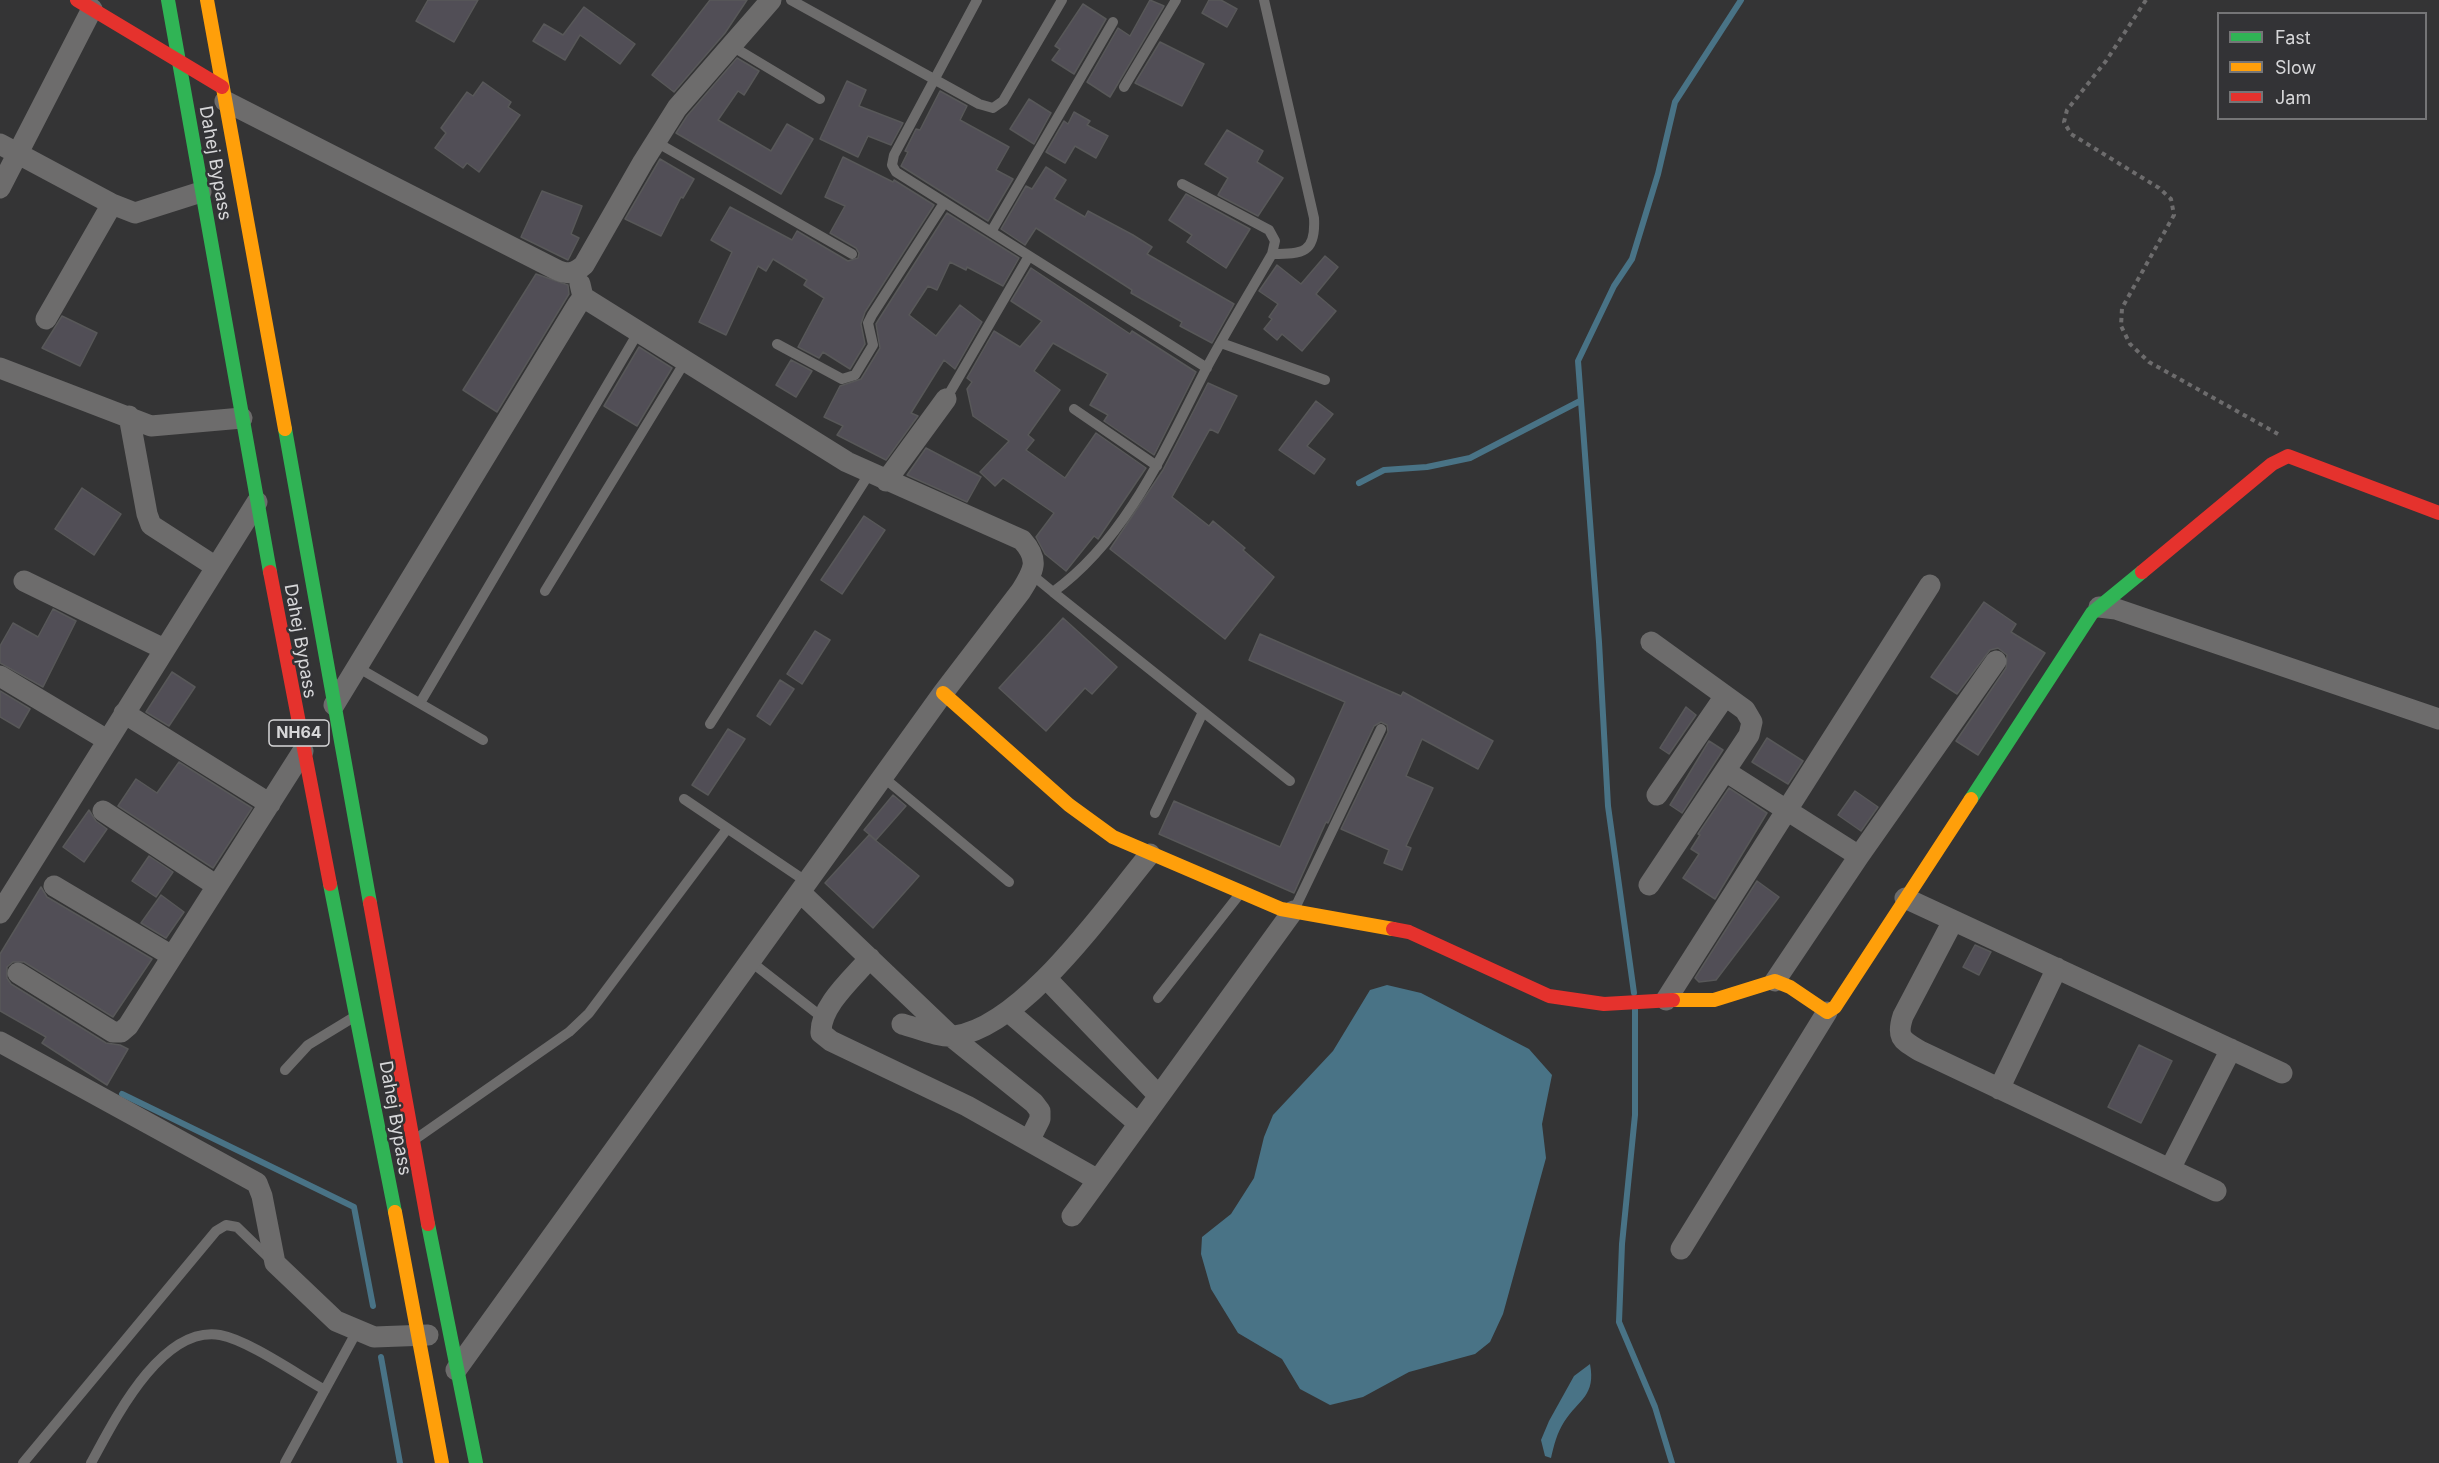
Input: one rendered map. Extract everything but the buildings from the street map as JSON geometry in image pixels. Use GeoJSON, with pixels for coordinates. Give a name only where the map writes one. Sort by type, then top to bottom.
{"type":"FeatureCollection","features":[{"type":"Feature","properties":{"kind":"main road","name":"Dahej Bypass"},"geometry":{"type":"LineString","coordinates":[[168,0],[303,752],[357,1016],[442,1463]]}},
{"type":"Feature","properties":{"kind":"main road","name":"Dahej Bypass"},"geometry":{"type":"LineString","coordinates":[[207,0],[448,1332],[476,1463]]}},
{"type":"Feature","properties":{"kind":"main road"},"geometry":{"type":"LineString","coordinates":[[84,5],[178,61],[223,94]]}},
{"type":"Feature","properties":{"kind":"main road"},"geometry":{"type":"LineString","coordinates":[[943,693],[1069,805],[1113,837],[1242,893],[1293,911],[1409,932],[1531,990],[1549,996],[1604,1004],[1662,1000],[1714,1000],[1775,981],[1790,987],[1827,1012],[1835,1007],[1992,768],[2081,626],[2099,607],[2271,464],[2281,458],[2293,457],[2439,513]]}},
{"type":"Feature","properties":{"kind":"street"},"geometry":{"type":"LineString","coordinates":[[223,94],[565,274],[576,272],[584,265],[677,108],[771,0]]}},
{"type":"Feature","properties":{"kind":"street"},"geometry":{"type":"LineString","coordinates":[[0,188],[8,149],[84,5]]}},
{"type":"Feature","properties":{"kind":"street"},"geometry":{"type":"LineString","coordinates":[[8,149],[112,204],[135,213],[201,192]]}},
{"type":"Feature","properties":{"kind":"street"},"geometry":{"type":"LineString","coordinates":[[46,318],[112,204]]}},
{"type":"Feature","properties":{"kind":"street"},"geometry":{"type":"LineString","coordinates":[[456,1370],[1031,574],[1034,562],[1031,550],[1022,540],[878,478],[831,453],[583,297],[576,272]]}},
{"type":"Feature","properties":{"kind":"street"},"geometry":{"type":"LineString","coordinates":[[334,705],[583,297]]}},
{"type":"Feature","properties":{"kind":"street"},"geometry":{"type":"LineString","coordinates":[[0,368],[151,426],[242,418]]}},
{"type":"Feature","properties":{"kind":"street"},"geometry":{"type":"LineString","coordinates":[[878,478],[946,399]]}},
{"type":"Feature","properties":{"kind":"street"},"geometry":{"type":"LineString","coordinates":[[129,416],[151,525],[216,567]]}},
{"type":"Feature","properties":{"kind":"street"},"geometry":{"type":"LineString","coordinates":[[1,908],[257,502]]}},
{"type":"Feature","properties":{"kind":"street"},"geometry":{"type":"LineString","coordinates":[[24,581],[164,649]]}},
{"type":"Feature","properties":{"kind":"street"},"geometry":{"type":"LineString","coordinates":[[1662,1000],[1788,809],[1930,585]]}},
{"type":"Feature","properties":{"kind":"street"},"geometry":{"type":"LineString","coordinates":[[2099,607],[2116,609],[2439,719]]}},
{"type":"Feature","properties":{"kind":"street"},"geometry":{"type":"LineString","coordinates":[[1649,885],[1749,735],[1752,722],[1745,710],[1651,642]]}},
{"type":"Feature","properties":{"kind":"street"},"geometry":{"type":"LineString","coordinates":[[1775,981],[1859,856],[1996,661]]}},
{"type":"Feature","properties":{"kind":"street"},"geometry":{"type":"LineString","coordinates":[[0,676],[107,740]]}},
{"type":"Feature","properties":{"kind":"street"},"geometry":{"type":"LineString","coordinates":[[1657,795],[1725,696]]}},
{"type":"Feature","properties":{"kind":"street"},"geometry":{"type":"LineString","coordinates":[[124,712],[270,804]]}},
{"type":"Feature","properties":{"kind":"street"},"geometry":{"type":"LineString","coordinates":[[18,973],[112,1032],[121,1032],[128,1026],[303,752]]}},
{"type":"Feature","properties":{"kind":"street"},"geometry":{"type":"LineString","coordinates":[[1725,771],[1859,856]]}},
{"type":"Feature","properties":{"kind":"street"},"geometry":{"type":"LineString","coordinates":[[103,811],[217,886]]}},
{"type":"Feature","properties":{"kind":"street"},"geometry":{"type":"LineString","coordinates":[[902,1024],[952,1037],[975,1032],[1009,1012],[1046,978],[1150,854]]}},
{"type":"Feature","properties":{"kind":"street"},"geometry":{"type":"LineString","coordinates":[[54,886],[172,956]]}},
{"type":"Feature","properties":{"kind":"street"},"geometry":{"type":"LineString","coordinates":[[804,887],[870,958],[952,1037],[1040,1111],[1040,1119],[1029,1141]]}},
{"type":"Feature","properties":{"kind":"street"},"geometry":{"type":"LineString","coordinates":[[1905,898],[2282,1072]]}},
{"type":"Feature","properties":{"kind":"street"},"geometry":{"type":"LineString","coordinates":[[1072,1216],[1293,911]]}},
{"type":"Feature","properties":{"kind":"street"},"geometry":{"type":"LineString","coordinates":[[1953,921],[1903,1016],[1898,1030],[1901,1037],[1914,1047],[1999,1089],[2216,1191]]}},
{"type":"Feature","properties":{"kind":"street"},"geometry":{"type":"LineString","coordinates":[[870,958],[824,1018],[822,1033],[831,1041],[967,1106],[1098,1180]]}},
{"type":"Feature","properties":{"kind":"street"},"geometry":{"type":"LineString","coordinates":[[1999,1089],[2057,968]]}},
{"type":"Feature","properties":{"kind":"street"},"geometry":{"type":"LineString","coordinates":[[1046,978],[1160,1096]]}},
{"type":"Feature","properties":{"kind":"street"},"geometry":{"type":"LineString","coordinates":[[1009,1012],[1139,1124]]}},
{"type":"Feature","properties":{"kind":"street"},"geometry":{"type":"LineString","coordinates":[[1681,1249],[1827,1012]]}},
{"type":"Feature","properties":{"kind":"street"},"geometry":{"type":"LineString","coordinates":[[0,1042],[256,1183],[266,1215],[275,1263],[336,1321],[374,1337],[417,1336],[448,1332]]}},
{"type":"Feature","properties":{"kind":"street"},"geometry":{"type":"LineString","coordinates":[[2170,1169],[2231,1049]]}},
{"type":"Feature","properties":{"kind":"lane"},"geometry":{"type":"LineString","coordinates":[[791,0],[934,80],[979,104],[993,108],[1003,101],[1062,0]]}},
{"type":"Feature","properties":{"kind":"lane"},"geometry":{"type":"LineString","coordinates":[[977,0],[894,155],[892,165],[896,172],[1207,368]]}},
{"type":"Feature","properties":{"kind":"lane"},"geometry":{"type":"LineString","coordinates":[[1124,87],[1176,0]]}},
{"type":"Feature","properties":{"kind":"lane"},"geometry":{"type":"LineString","coordinates":[[1264,0],[1314,218],[1315,236],[1308,249],[1297,254],[1272,254]]}},
{"type":"Feature","properties":{"kind":"lane"},"geometry":{"type":"LineString","coordinates":[[992,232],[1113,22]]}},
{"type":"Feature","properties":{"kind":"lane"},"geometry":{"type":"LineString","coordinates":[[730,45],[820,99]]}},
{"type":"Feature","properties":{"kind":"lane"},"geometry":{"type":"LineString","coordinates":[[656,142],[852,254]]}},
{"type":"Feature","properties":{"kind":"lane"},"geometry":{"type":"LineString","coordinates":[[1053,592],[1109,535],[1144,488],[1207,368],[1272,254],[1275,241],[1269,230],[1182,184]]}},
{"type":"Feature","properties":{"kind":"lane"},"geometry":{"type":"LineString","coordinates":[[777,344],[842,379],[855,375],[873,345],[868,323],[872,315],[944,203]]}},
{"type":"Feature","properties":{"kind":"lane"},"geometry":{"type":"LineString","coordinates":[[946,399],[1029,256]]}},
{"type":"Feature","properties":{"kind":"lane"},"geometry":{"type":"LineString","coordinates":[[420,703],[639,331]]}},
{"type":"Feature","properties":{"kind":"lane"},"geometry":{"type":"LineString","coordinates":[[1221,343],[1325,380]]}},
{"type":"Feature","properties":{"kind":"lane"},"geometry":{"type":"LineString","coordinates":[[545,591],[686,360]]}},
{"type":"Feature","properties":{"kind":"lane"},"geometry":{"type":"LineString","coordinates":[[1074,409],[1157,466]]}},
{"type":"Feature","properties":{"kind":"lane"},"geometry":{"type":"LineString","coordinates":[[710,724],[878,478]]}},
{"type":"Feature","properties":{"kind":"lane"},"geometry":{"type":"LineString","coordinates":[[1031,574],[1290,781]]}},
{"type":"Feature","properties":{"kind":"lane"},"geometry":{"type":"LineString","coordinates":[[357,666],[483,740]]}},
{"type":"Feature","properties":{"kind":"lane"},"geometry":{"type":"LineString","coordinates":[[1155,813],[1203,712]]}},
{"type":"Feature","properties":{"kind":"lane"},"geometry":{"type":"LineString","coordinates":[[1293,911],[1380,729]]}},
{"type":"Feature","properties":{"kind":"lane"},"geometry":{"type":"LineString","coordinates":[[883,777],[1009,882]]}},
{"type":"Feature","properties":{"kind":"lane"},"geometry":{"type":"LineString","coordinates":[[684,799],[804,887]]}},
{"type":"Feature","properties":{"kind":"lane"},"geometry":{"type":"LineString","coordinates":[[413,1140],[569,1032],[590,1013],[727,829]]}},
{"type":"Feature","properties":{"kind":"lane"},"geometry":{"type":"LineString","coordinates":[[1158,998],[1242,893]]}},
{"type":"Feature","properties":{"kind":"lane"},"geometry":{"type":"LineString","coordinates":[[750,962],[824,1018]]}},
{"type":"Feature","properties":{"kind":"lane"},"geometry":{"type":"LineString","coordinates":[[285,1070],[308,1045],[357,1016]]}},
{"type":"Feature","properties":{"kind":"lane"},"geometry":{"type":"LineString","coordinates":[[22,1463],[216,1231],[226,1225],[237,1227],[275,1263]]}},
{"type":"Feature","properties":{"kind":"lane"},"geometry":{"type":"LineString","coordinates":[[285,1463],[357,1331]]}},
{"type":"Feature","properties":{"kind":"lane"},"geometry":{"type":"LineString","coordinates":[[91,1463],[125,1402],[171,1348],[195,1337],[219,1335],[240,1342],[325,1390]]}},
{"type":"Feature","properties":{"kind":"path"},"geometry":{"type":"LineString","coordinates":[[2146,0],[2106,61],[2067,110],[2064,122],[2071,134],[2159,188],[2171,199],[2174,215],[2122,308],[2121,326],[2130,344],[2149,362],[2283,437],[2292,448],[2293,457]]}},
{"type":"Feature","properties":{"kind":"water"},"geometry":{"type":"Polygon","coordinates":[[[1387,985],[1421,993],[1529,1049],[1552,1075],[1542,1124],[1546,1158],[1503,1314],[1490,1342],[1475,1354],[1409,1372],[1363,1397],[1330,1405],[1300,1389],[1282,1359],[1238,1333],[1211,1289],[1201,1254],[1202,1237],[1231,1214],[1254,1178],[1264,1137],[1273,1115],[1333,1051],[1370,990],[1387,985]]]}},
{"type":"Feature","properties":{"kind":"water"},"geometry":{"type":"Polygon","coordinates":[[[1590,1364],[1591,1383],[1588,1390],[1562,1426],[1551,1458],[1545,1456],[1541,1440],[1549,1421],[1574,1376],[1590,1364]]]}},
{"type":"Feature","properties":{"kind":"waterway"},"geometry":{"type":"LineString","coordinates":[[1634,993],[1608,806],[1599,642],[1578,361],[1614,286],[1632,259],[1658,174],[1675,102],[1741,0]]}},
{"type":"Feature","properties":{"kind":"waterway"},"geometry":{"type":"LineString","coordinates":[[1359,483],[1384,470],[1427,467],[1470,458],[1580,401]]}},
{"type":"Feature","properties":{"kind":"waterway"},"geometry":{"type":"LineString","coordinates":[[1635,1009],[1635,1115],[1622,1244],[1619,1322],[1655,1407],[1672,1463]]}},
{"type":"Feature","properties":{"kind":"waterway"},"geometry":{"type":"LineString","coordinates":[[122,1094],[354,1207],[373,1306]]}},
{"type":"Feature","properties":{"kind":"waterway"},"geometry":{"type":"LineString","coordinates":[[381,1357],[400,1463]]}},
{"type":"Feature","properties":{"kind":"traffic: fast"},"geometry":{"type":"LineString","coordinates":[[168,0],[270,572]]}},
{"type":"Feature","properties":{"kind":"traffic: fast"},"geometry":{"type":"LineString","coordinates":[[285,429],[370,903]]}},
{"type":"Feature","properties":{"kind":"traffic: fast"},"geometry":{"type":"LineString","coordinates":[[1971,799],[2092,613],[2142,572]]}},
{"type":"Feature","properties":{"kind":"traffic: fast"},"geometry":{"type":"LineString","coordinates":[[330,884],[395,1212]]}},
{"type":"Feature","properties":{"kind":"traffic: fast"},"geometry":{"type":"LineString","coordinates":[[428,1224],[476,1463]]}},
{"type":"Feature","properties":{"kind":"traffic: slow"},"geometry":{"type":"LineString","coordinates":[[207,0],[285,429]]}},
{"type":"Feature","properties":{"kind":"traffic: slow"},"geometry":{"type":"LineString","coordinates":[[943,693],[1069,805],[1113,837],[1281,909],[1393,929]]}},
{"type":"Feature","properties":{"kind":"traffic: slow"},"geometry":{"type":"LineString","coordinates":[[1673,1000],[1714,1000],[1775,981],[1790,987],[1827,1012],[1835,1007],[1971,799]]}},
{"type":"Feature","properties":{"kind":"traffic: slow"},"geometry":{"type":"LineString","coordinates":[[395,1212],[442,1463]]}},
{"type":"Feature","properties":{"kind":"traffic: jam"},"geometry":{"type":"LineString","coordinates":[[77,0],[222,87]]}},
{"type":"Feature","properties":{"kind":"traffic: jam"},"geometry":{"type":"LineString","coordinates":[[2142,572],[2272,464],[2288,456],[2439,513]]}},
{"type":"Feature","properties":{"kind":"traffic: jam"},"geometry":{"type":"LineString","coordinates":[[270,572],[330,884]]}},
{"type":"Feature","properties":{"kind":"traffic: jam"},"geometry":{"type":"LineString","coordinates":[[370,903],[428,1224]]}},
{"type":"Feature","properties":{"kind":"traffic: jam"},"geometry":{"type":"LineString","coordinates":[[1393,929],[1409,932],[1549,996],[1604,1004],[1673,1000]]}}]}
